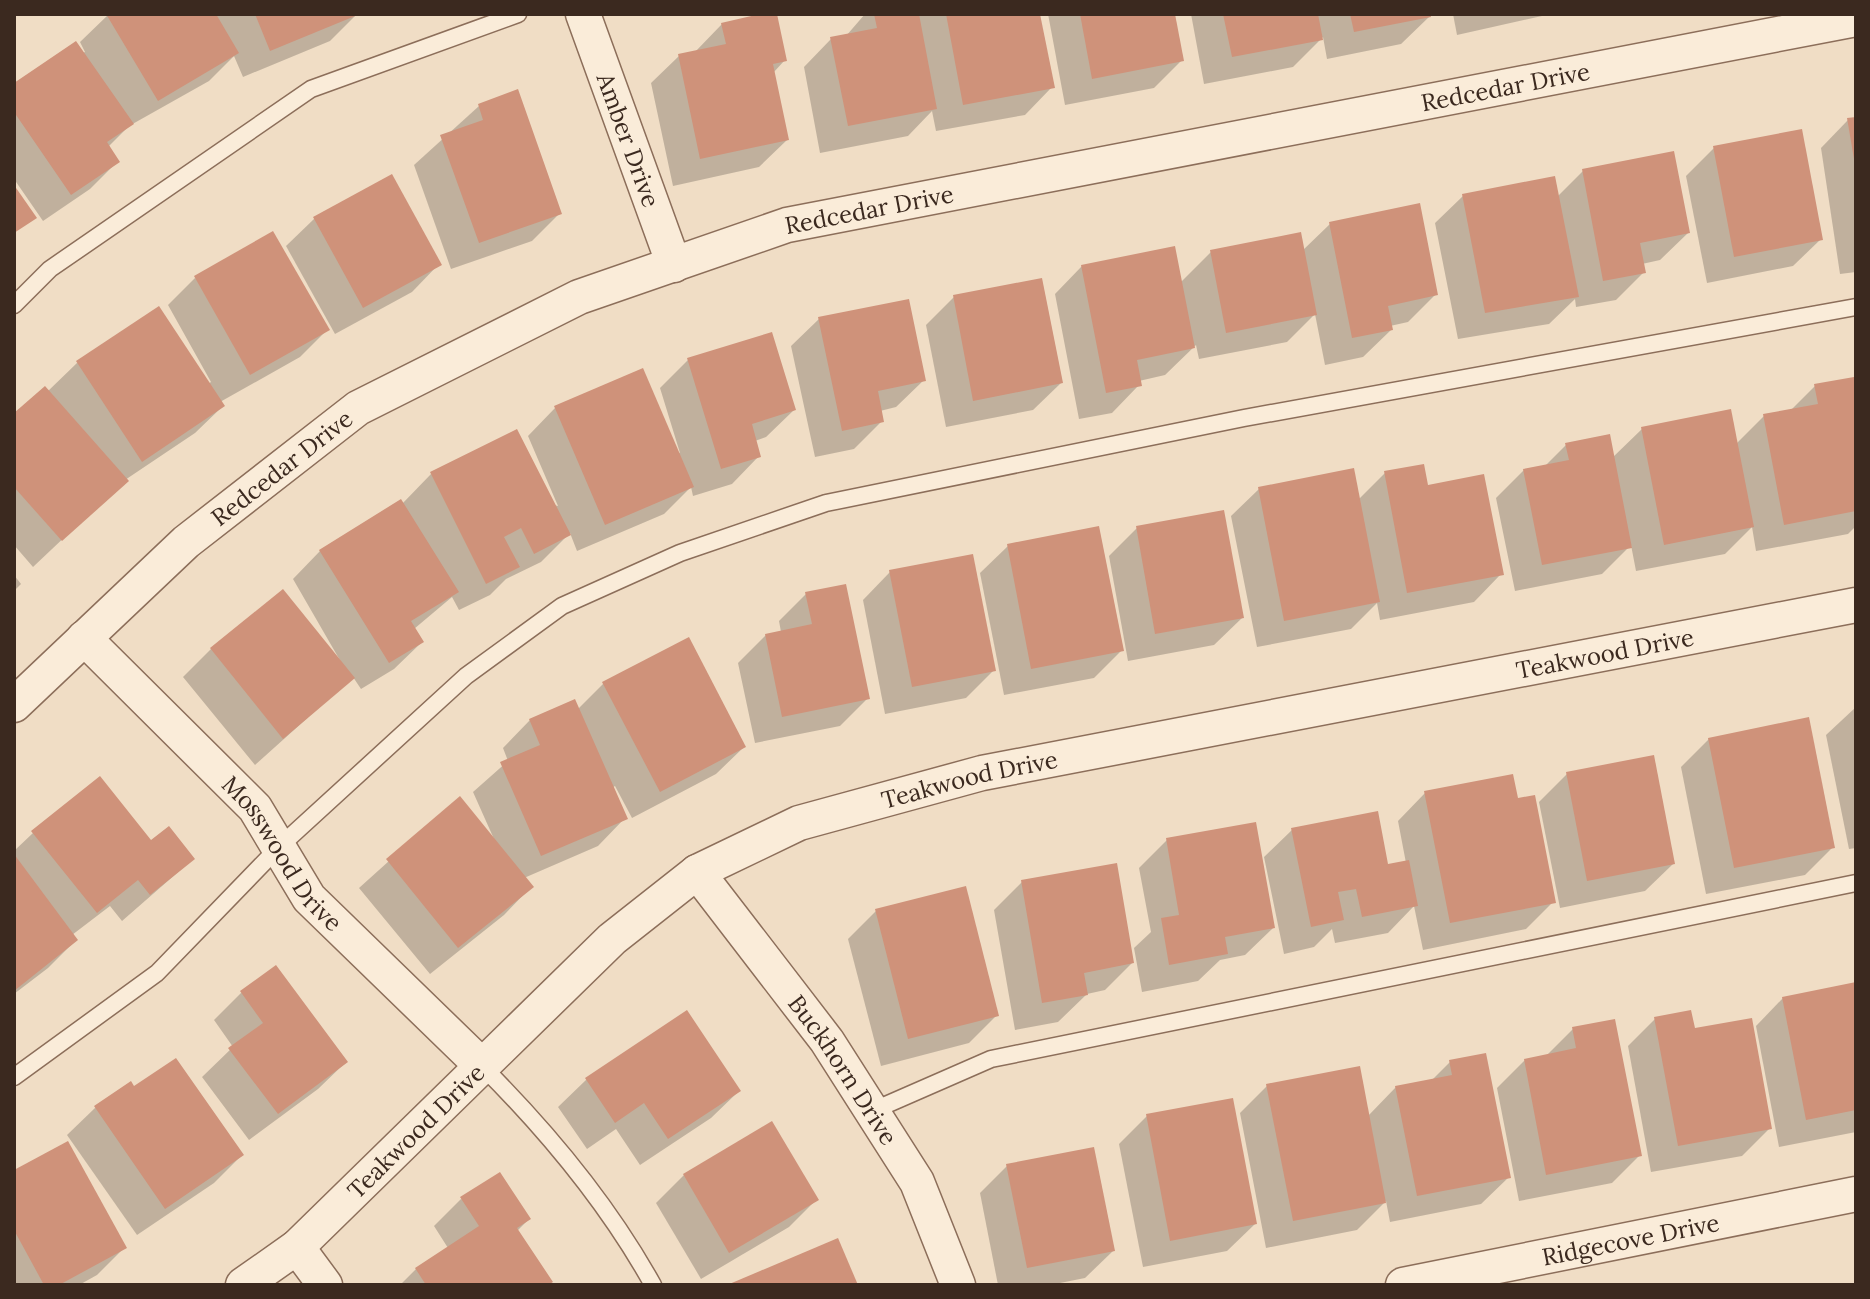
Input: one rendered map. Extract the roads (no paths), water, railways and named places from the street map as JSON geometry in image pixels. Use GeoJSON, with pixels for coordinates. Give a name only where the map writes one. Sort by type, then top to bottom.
{"type":"FeatureCollection","features":[{"type":"Feature","properties":{"kind":"street","name":"Amber Drive"},"geometry":{"type":"LineString","coordinates":[[583,14],[674,265]]}},
{"type":"Feature","properties":{"kind":"street","name":"Redcedar Drive"},"geometry":{"type":"LineString","coordinates":[[14,705],[186,542],[358,408],[579,297],[787,225],[1768,25],[1856,19]]}},
{"type":"Feature","properties":{"kind":"street","name":"Teakwood Drive"},"geometry":{"type":"LineString","coordinates":[[243,1285],[297,1247],[612,939],[697,872],[799,823],[982,773],[1856,605]]}},
{"type":"Feature","properties":{"kind":"street","name":"Mosswood Drive"},"geometry":{"type":"LineString","coordinates":[[84,638],[255,808],[309,898],[483,1067]]}},
{"type":"Feature","properties":{"kind":"street","name":"Buckhorn Drive"},"geometry":{"type":"LineString","coordinates":[[697,872],[827,1041],[917,1182],[958,1285]]}},
{"type":"Feature","properties":{"kind":"street","name":"Ridgecove Drive"},"geometry":{"type":"LineString","coordinates":[[1403,1285],[1856,1194]]}},
{"type":"Feature","properties":{"kind":"street"},"geometry":{"type":"LineString","coordinates":[[297,1247],[325,1285]]}},
{"type":"Feature","properties":{"kind":"lane"},"geometry":{"type":"LineString","coordinates":[[14,305],[50,269],[311,89],[518,14]]}},
{"type":"Feature","properties":{"kind":"lane"},"geometry":{"type":"LineString","coordinates":[[14,1077],[157,973],[279,847],[466,676],[562,606],[680,553],[826,503],[1244,418],[1856,307]]}},
{"type":"Feature","properties":{"kind":"lane"},"geometry":{"type":"LineString","coordinates":[[872,1111],[991,1059],[1856,883]]}},
{"type":"Feature","properties":{"kind":"lane"},"geometry":{"type":"LineString","coordinates":[[483,1067],[536,1120],[632,1247],[653,1285]]}}]}
